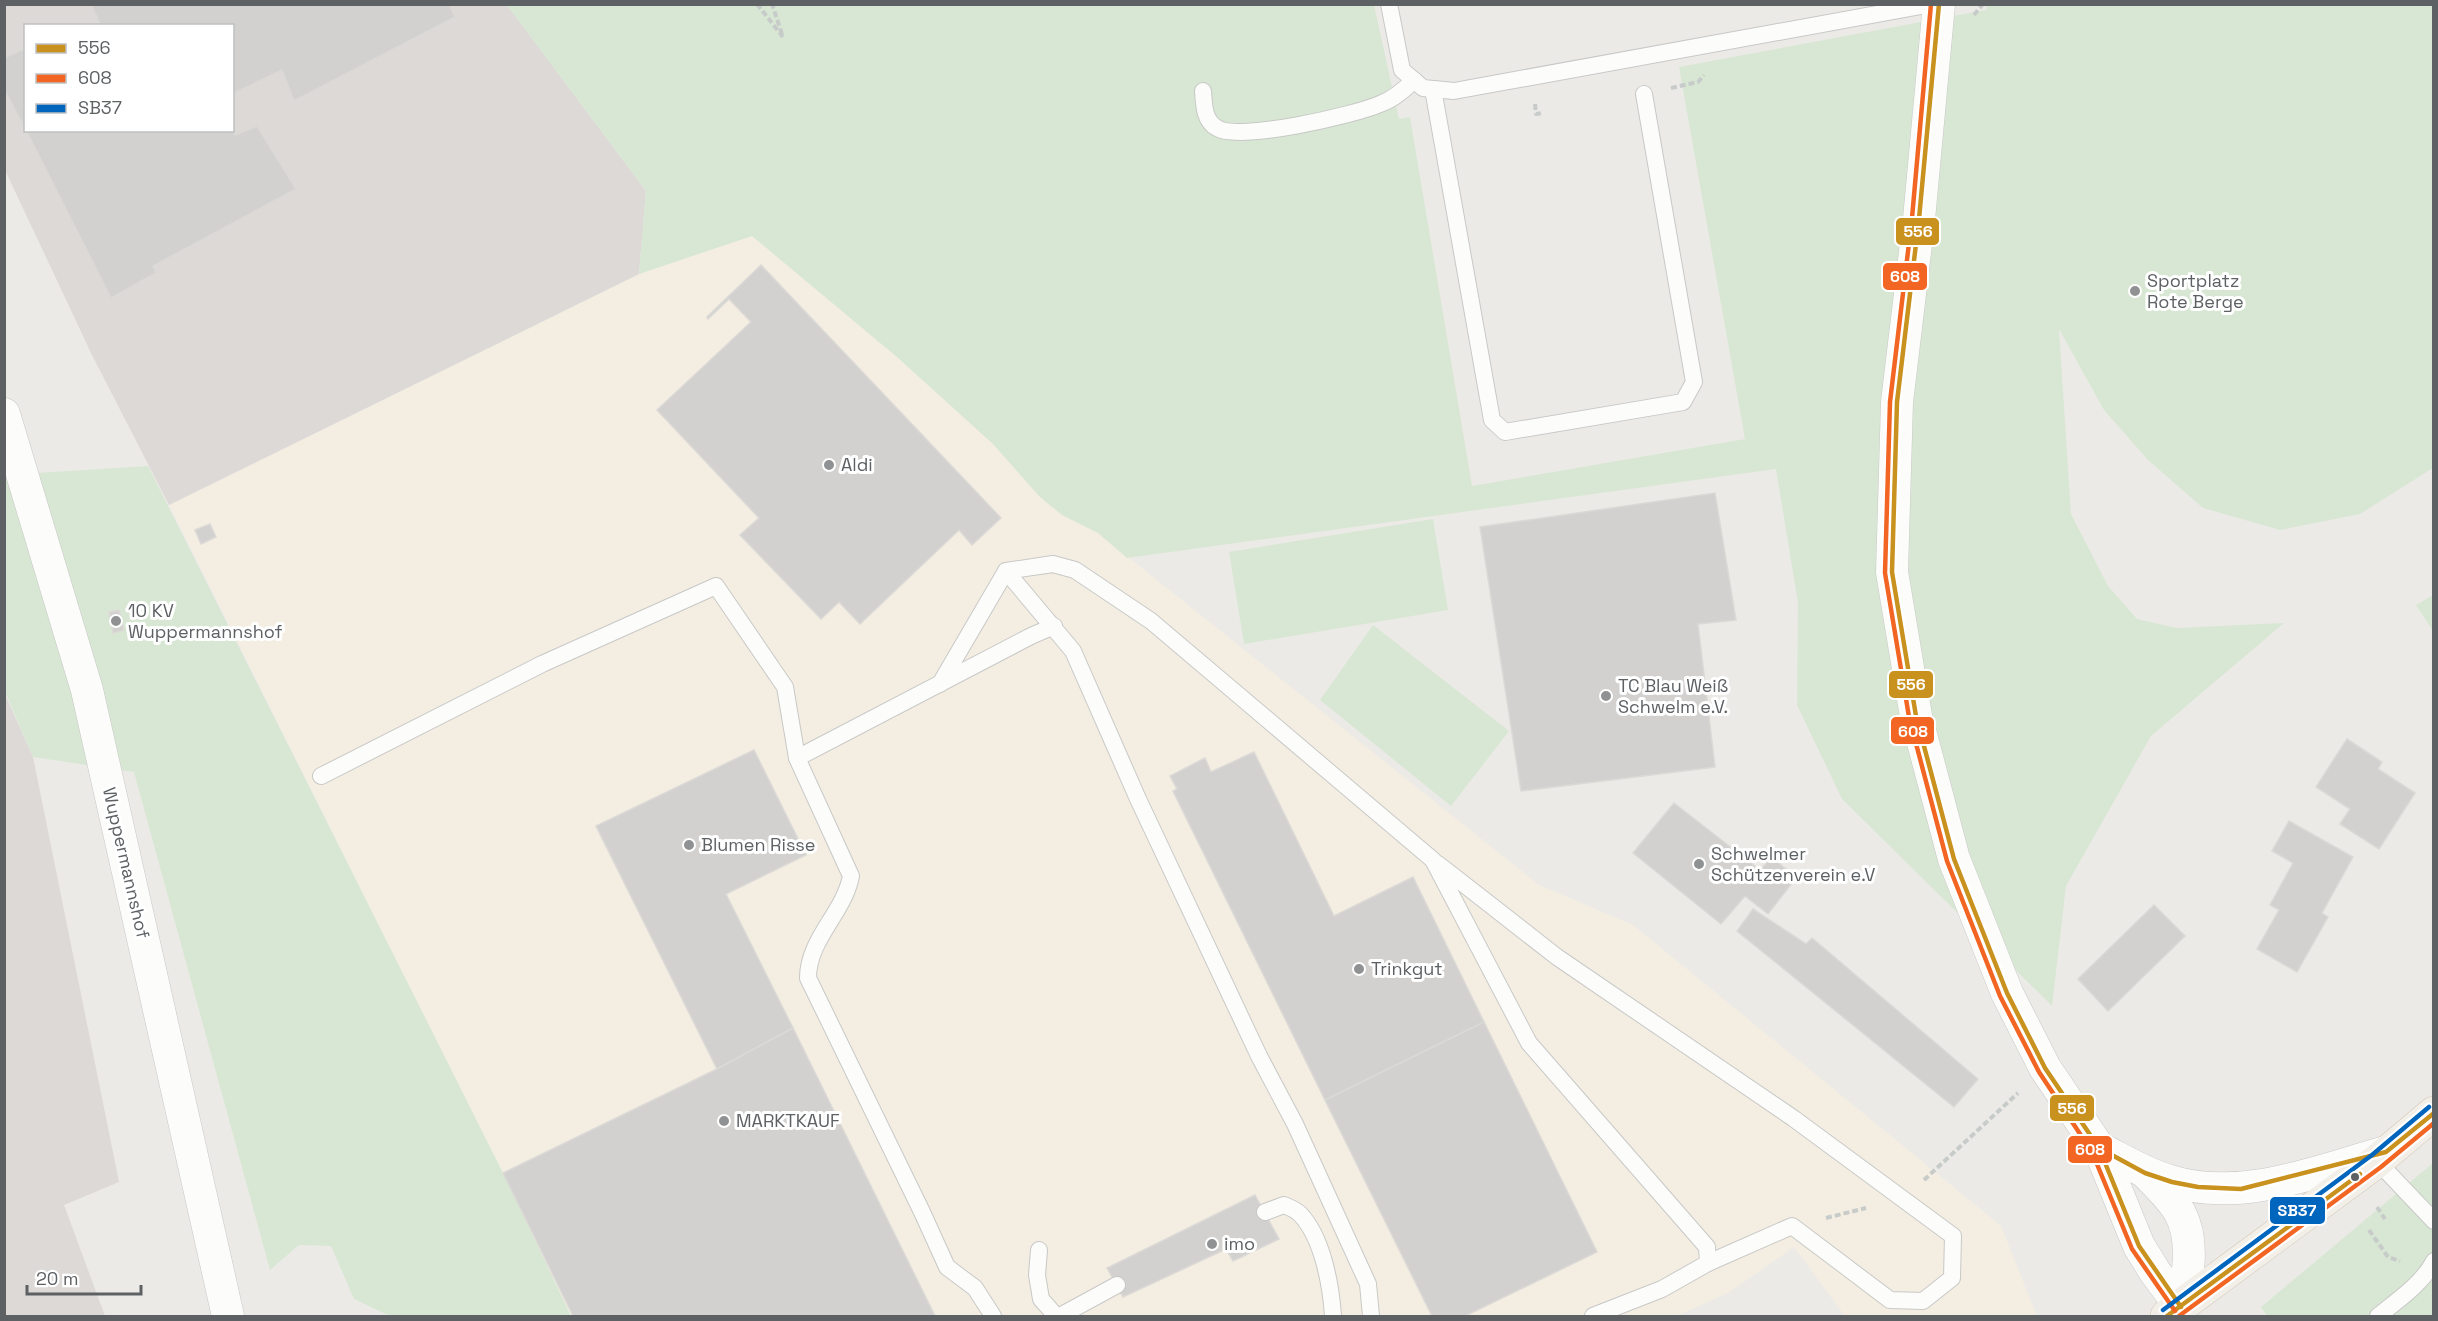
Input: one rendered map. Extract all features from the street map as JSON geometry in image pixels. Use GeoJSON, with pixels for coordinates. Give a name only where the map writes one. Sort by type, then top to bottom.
{"type":"FeatureCollection","features":[{"type":"Feature","properties":{"kind":"main road"},"geometry":{"type":"LineString","coordinates":[[2174,1312],[2381,1157],[2433,1113]]}},
{"type":"Feature","properties":{"kind":"street"},"geometry":{"type":"LineString","coordinates":[[1921,6],[1919,219],[1898,402],[1892,572],[1916,716],[1954,859],[2007,993],[2045,1068],[2099,1148],[2132,1233],[2155,1272],[2174,1312]]}},
{"type":"Feature","properties":{"kind":"street","name":"Wuppermannshof"},"geometry":{"type":"LineString","coordinates":[[4,414],[87,690],[228,1317]]}},
{"type":"Feature","properties":{"kind":"street"},"geometry":{"type":"LineString","coordinates":[[2099,1148],[2145,1173],[2172,1182],[2198,1187],[2241,1189],[2381,1157]]}},
{"type":"Feature","properties":{"kind":"street"},"geometry":{"type":"LineString","coordinates":[[2145,1173],[2173,1202],[2186,1227],[2189,1262],[2174,1312]]}},
{"type":"Feature","properties":{"kind":"lane"},"geometry":{"type":"LineString","coordinates":[[1389,4],[1402,70],[1423,88],[1434,89],[1463,89],[1932,4]]}},
{"type":"Feature","properties":{"kind":"lane"},"geometry":{"type":"LineString","coordinates":[[1203,91],[1204,105],[1210,122],[1224,132],[1248,132],[1296,125],[1362,111],[1396,96],[1414,80]]}},
{"type":"Feature","properties":{"kind":"lane"},"geometry":{"type":"LineString","coordinates":[[1434,89],[1492,420],[1505,432],[1683,402],[1694,382],[1644,94]]}},
{"type":"Feature","properties":{"kind":"lane"},"geometry":{"type":"LineString","coordinates":[[1006,571],[1053,564],[1075,570],[1141,614],[1433,860],[1557,957],[1793,1118],[1953,1236],[1952,1278],[1923,1301],[1890,1300],[1792,1226],[1708,1263],[1662,1289],[1593,1317]]}},
{"type":"Feature","properties":{"kind":"lane"},"geometry":{"type":"LineString","coordinates":[[1006,571],[1073,651],[1138,799],[1259,1056],[1295,1124],[1368,1284],[1371,1317]]}},
{"type":"Feature","properties":{"kind":"lane"},"geometry":{"type":"LineString","coordinates":[[940,684],[1006,571]]}},
{"type":"Feature","properties":{"kind":"lane"},"geometry":{"type":"LineString","coordinates":[[321,776],[542,664],[716,586],[785,687],[797,758],[851,876],[849,887],[818,941],[808,966],[808,978],[947,1267],[975,1288],[993,1317]]}},
{"type":"Feature","properties":{"kind":"lane"},"geometry":{"type":"LineString","coordinates":[[797,758],[1054,626]]}},
{"type":"Feature","properties":{"kind":"lane"},"geometry":{"type":"LineString","coordinates":[[1433,860],[1529,1043],[1707,1247],[1708,1263]]}},
{"type":"Feature","properties":{"kind":"lane"},"geometry":{"type":"LineString","coordinates":[[2381,1157],[2433,1221]]}},
{"type":"Feature","properties":{"kind":"lane"},"geometry":{"type":"LineString","coordinates":[[1265,1212],[1284,1205],[1300,1213],[1310,1228],[1323,1257],[1332,1296],[1333,1317]]}},
{"type":"Feature","properties":{"kind":"lane"},"geometry":{"type":"LineString","coordinates":[[1039,1250],[1037,1275],[1041,1299],[1058,1317],[1117,1285]]}},
{"type":"Feature","properties":{"kind":"lane"},"geometry":{"type":"LineString","coordinates":[[2378,1317],[2430,1269],[2433,1261]]}},
{"type":"Feature","properties":{"kind":"path"},"geometry":{"type":"LineString","coordinates":[[757,4],[783,37],[772,4]]}},
{"type":"Feature","properties":{"kind":"path"},"geometry":{"type":"LineString","coordinates":[[1792,1226],[1903,1199],[2045,1068]]}},
{"type":"Feature","properties":{"kind":"path"},"geometry":{"type":"LineString","coordinates":[[2369,1230],[2388,1257]]}},
{"type":"Feature","properties":{"kind":"shaded area"},"geometry":{"type":"Polygon","coordinates":[[[5,5],[507,5],[646,191],[639,274],[169,505],[92,355],[5,170],[5,5]]]}},
{"type":"Feature","properties":{"kind":"shaded area"},"geometry":{"type":"Polygon","coordinates":[[[752,236],[897,357],[993,444],[1040,497],[1062,515],[1098,533],[1539,885],[1633,925],[2001,1226],[2036,1314],[2033,1316],[1845,1316],[1794,1247],[1728,1293],[1676,1316],[571,1316],[503,1173],[169,505],[639,274],[752,236]]]}},
{"type":"Feature","properties":{"kind":"shaded area"},"geometry":{"type":"Polygon","coordinates":[[[4,692],[33,757],[119,1182],[64,1205],[105,1316],[5,1316],[4,692]]]}},
{"type":"Feature","properties":{"kind":"green space"},"geometry":{"type":"Polygon","coordinates":[[[507,5],[1374,5],[1399,119],[1410,117],[1472,486],[1745,439],[1679,67],[1986,10],[1987,5],[2433,5],[2433,468],[2360,514],[2280,530],[2203,508],[2148,460],[2104,410],[2059,329],[2071,514],[2108,586],[2137,619],[2177,628],[2284,623],[2151,736],[2066,886],[2052,1006],[1842,799],[1797,705],[1798,603],[1776,469],[1127,558],[1098,533],[1062,515],[1040,497],[993,444],[897,357],[752,236],[639,274],[646,191],[507,5]]]}},
{"type":"Feature","properties":{"kind":"green space"},"geometry":{"type":"Polygon","coordinates":[[[148,466],[503,1173],[571,1316],[390,1316],[354,1299],[331,1246],[299,1245],[270,1270],[134,772],[33,757],[5,692],[4,475],[148,466]]]}},
{"type":"Feature","properties":{"kind":"green space"},"geometry":{"type":"Polygon","coordinates":[[[1433,519],[1448,610],[1244,644],[1229,552],[1433,519]]]}},
{"type":"Feature","properties":{"kind":"green space"},"geometry":{"type":"Polygon","coordinates":[[[2433,595],[2433,631],[2416,605],[2433,595]]]}},
{"type":"Feature","properties":{"kind":"green space"},"geometry":{"type":"Polygon","coordinates":[[[1373,625],[1509,731],[1451,806],[1320,700],[1373,625]]]}},
{"type":"Feature","properties":{"kind":"green space"},"geometry":{"type":"Polygon","coordinates":[[[2433,1163],[2433,1316],[2267,1316],[2261,1307],[2433,1163]]]}},
{"type":"Feature","properties":{"kind":"building"},"geometry":{"type":"Polygon","coordinates":[[[91,4],[449,4],[455,17],[294,101],[282,70],[234,93],[234,24],[100,24],[91,4]]]}},
{"type":"Feature","properties":{"kind":"building"},"geometry":{"type":"Polygon","coordinates":[[[24,49],[24,126],[4,89],[4,58],[24,49]]]}},
{"type":"Feature","properties":{"kind":"building"},"geometry":{"type":"Polygon","coordinates":[[[257,126],[296,189],[153,266],[156,273],[111,298],[27,132],[233,132],[235,135],[257,126]]]}},
{"type":"Feature","properties":{"kind":"building","name":"Aldi"},"geometry":{"type":"Polygon","coordinates":[[[761,265],[1001,518],[972,545],[959,530],[860,624],[839,602],[821,619],[740,535],[759,518],[657,410],[751,322],[729,299],[708,319],[707,317],[761,265]]]}},
{"type":"Feature","properties":{"kind":"building","name":"TC Blau Weiß Schwelm e.V."},"geometry":{"type":"Polygon","coordinates":[[[1715,493],[1736,620],[1698,624],[1715,767],[1521,791],[1480,527],[1715,493]]]}},
{"type":"Feature","properties":{"kind":"building"},"geometry":{"type":"Polygon","coordinates":[[[210,524],[216,537],[201,544],[195,530],[210,524]]]}},
{"type":"Feature","properties":{"kind":"building","name":"10 KV Wuppermannshof"},"geometry":{"type":"Polygon","coordinates":[[[119,610],[124,630],[113,633],[109,612],[119,610]]]}},
{"type":"Feature","properties":{"kind":"building"},"geometry":{"type":"Polygon","coordinates":[[[2347,739],[2382,762],[2378,769],[2415,793],[2379,849],[2340,824],[2350,809],[2316,787],[2347,739]]]}},
{"type":"Feature","properties":{"kind":"building"},"geometry":{"type":"Polygon","coordinates":[[[754,750],[806,855],[726,894],[793,1028],[717,1069],[596,826],[754,750]]]}},
{"type":"Feature","properties":{"kind":"building","name":"Trinkgut"},"geometry":{"type":"Polygon","coordinates":[[[1254,752],[1334,916],[1413,877],[1484,1022],[1325,1100],[1173,791],[1177,789],[1170,776],[1205,758],[1211,772],[1254,752]]]}},
{"type":"Feature","properties":{"kind":"building","name":"Schwelmer Schützenverein e.V"},"geometry":{"type":"Polygon","coordinates":[[[1674,803],[1760,870],[1772,857],[1796,878],[1768,914],[1745,896],[1721,924],[1633,853],[1674,803]]]}},
{"type":"Feature","properties":{"kind":"building"},"geometry":{"type":"Polygon","coordinates":[[[2289,821],[2353,857],[2322,913],[2328,917],[2297,972],[2257,949],[2279,910],[2270,905],[2293,863],[2272,851],[2289,821]]]}},
{"type":"Feature","properties":{"kind":"building"},"geometry":{"type":"Polygon","coordinates":[[[2154,905],[2185,936],[2108,1011],[2078,979],[2154,905]]]}},
{"type":"Feature","properties":{"kind":"building"},"geometry":{"type":"Polygon","coordinates":[[[1753,909],[1806,944],[1812,938],[1978,1079],[1954,1107],[1737,931],[1753,909]]]}},
{"type":"Feature","properties":{"kind":"building"},"geometry":{"type":"Polygon","coordinates":[[[1484,1022],[1597,1252],[1465,1316],[1432,1316],[1325,1100],[1484,1022]]]}},
{"type":"Feature","properties":{"kind":"building","name":"MARKTKAUF"},"geometry":{"type":"Polygon","coordinates":[[[793,1028],[935,1316],[573,1316],[503,1173],[717,1069],[793,1028]]]}},
{"type":"Feature","properties":{"kind":"building","name":"imo"},"geometry":{"type":"Polygon","coordinates":[[[1255,1195],[1279,1239],[1233,1261],[1226,1249],[1123,1297],[1107,1268],[1255,1195]]]}},
{"type":"Feature","properties":{"kind":"transit line","name":"608"},"geometry":{"type":"LineString","coordinates":[[1931,4],[1912,218],[1890,402],[1885,573],[1909,717],[1947,861],[2000,996],[2039,1072],[2092,1152],[2132,1249],[2175,1311]]}},
{"type":"Feature","properties":{"kind":"transit line","name":"556"},"geometry":{"type":"LineString","coordinates":[[1939,4],[1919,219],[1897,402],[1892,572],[1916,716],[1954,859],[2007,993],[2045,1068],[2099,1148],[2139,1246],[2181,1307]]}},
{"type":"Feature","properties":{"kind":"transit line","name":"SB37"},"geometry":{"type":"LineString","coordinates":[[2163,1310],[2372,1155],[2429,1107]]}},
{"type":"Feature","properties":{"kind":"transit line","name":"556"},"geometry":{"type":"LineString","coordinates":[[2099,1148],[2145,1173],[2172,1182],[2198,1187],[2241,1189],[2386,1152],[2434,1113]]}},
{"type":"Feature","properties":{"kind":"transit line","name":"608"},"geometry":{"type":"LineString","coordinates":[[2179,1316],[2381,1167],[2434,1123]]}},
{"type":"Feature","properties":{"kind":"transit line","name":"556"},"geometry":{"type":"LineString","coordinates":[[2167,1316],[2360,1174]]}},
{"type":"Feature","properties":{"kind":"place","name":"Sportplatz Rote Berge"},"geometry":{"type":"Point","coordinates":[2135,291]}},
{"type":"Feature","properties":{"kind":"place","name":"Aldi"},"geometry":{"type":"Point","coordinates":[829,465]}},
{"type":"Feature","properties":{"kind":"place","name":"10 KV Wuppermannshof"},"geometry":{"type":"Point","coordinates":[116,621]}},
{"type":"Feature","properties":{"kind":"place","name":"TC Blau Weiß Schwelm e.V."},"geometry":{"type":"Point","coordinates":[1606,696]}},
{"type":"Feature","properties":{"kind":"place","name":"Blumen Risse"},"geometry":{"type":"Point","coordinates":[689,845]}},
{"type":"Feature","properties":{"kind":"place","name":"Schwelmer Schützenverein e.V"},"geometry":{"type":"Point","coordinates":[1699,864]}},
{"type":"Feature","properties":{"kind":"place","name":"Trinkgut"},"geometry":{"type":"Point","coordinates":[1359,969]}},
{"type":"Feature","properties":{"kind":"place","name":"MARKTKAUF"},"geometry":{"type":"Point","coordinates":[724,1121]}},
{"type":"Feature","properties":{"kind":"place","name":"imo"},"geometry":{"type":"Point","coordinates":[1212,1244]}}]}
